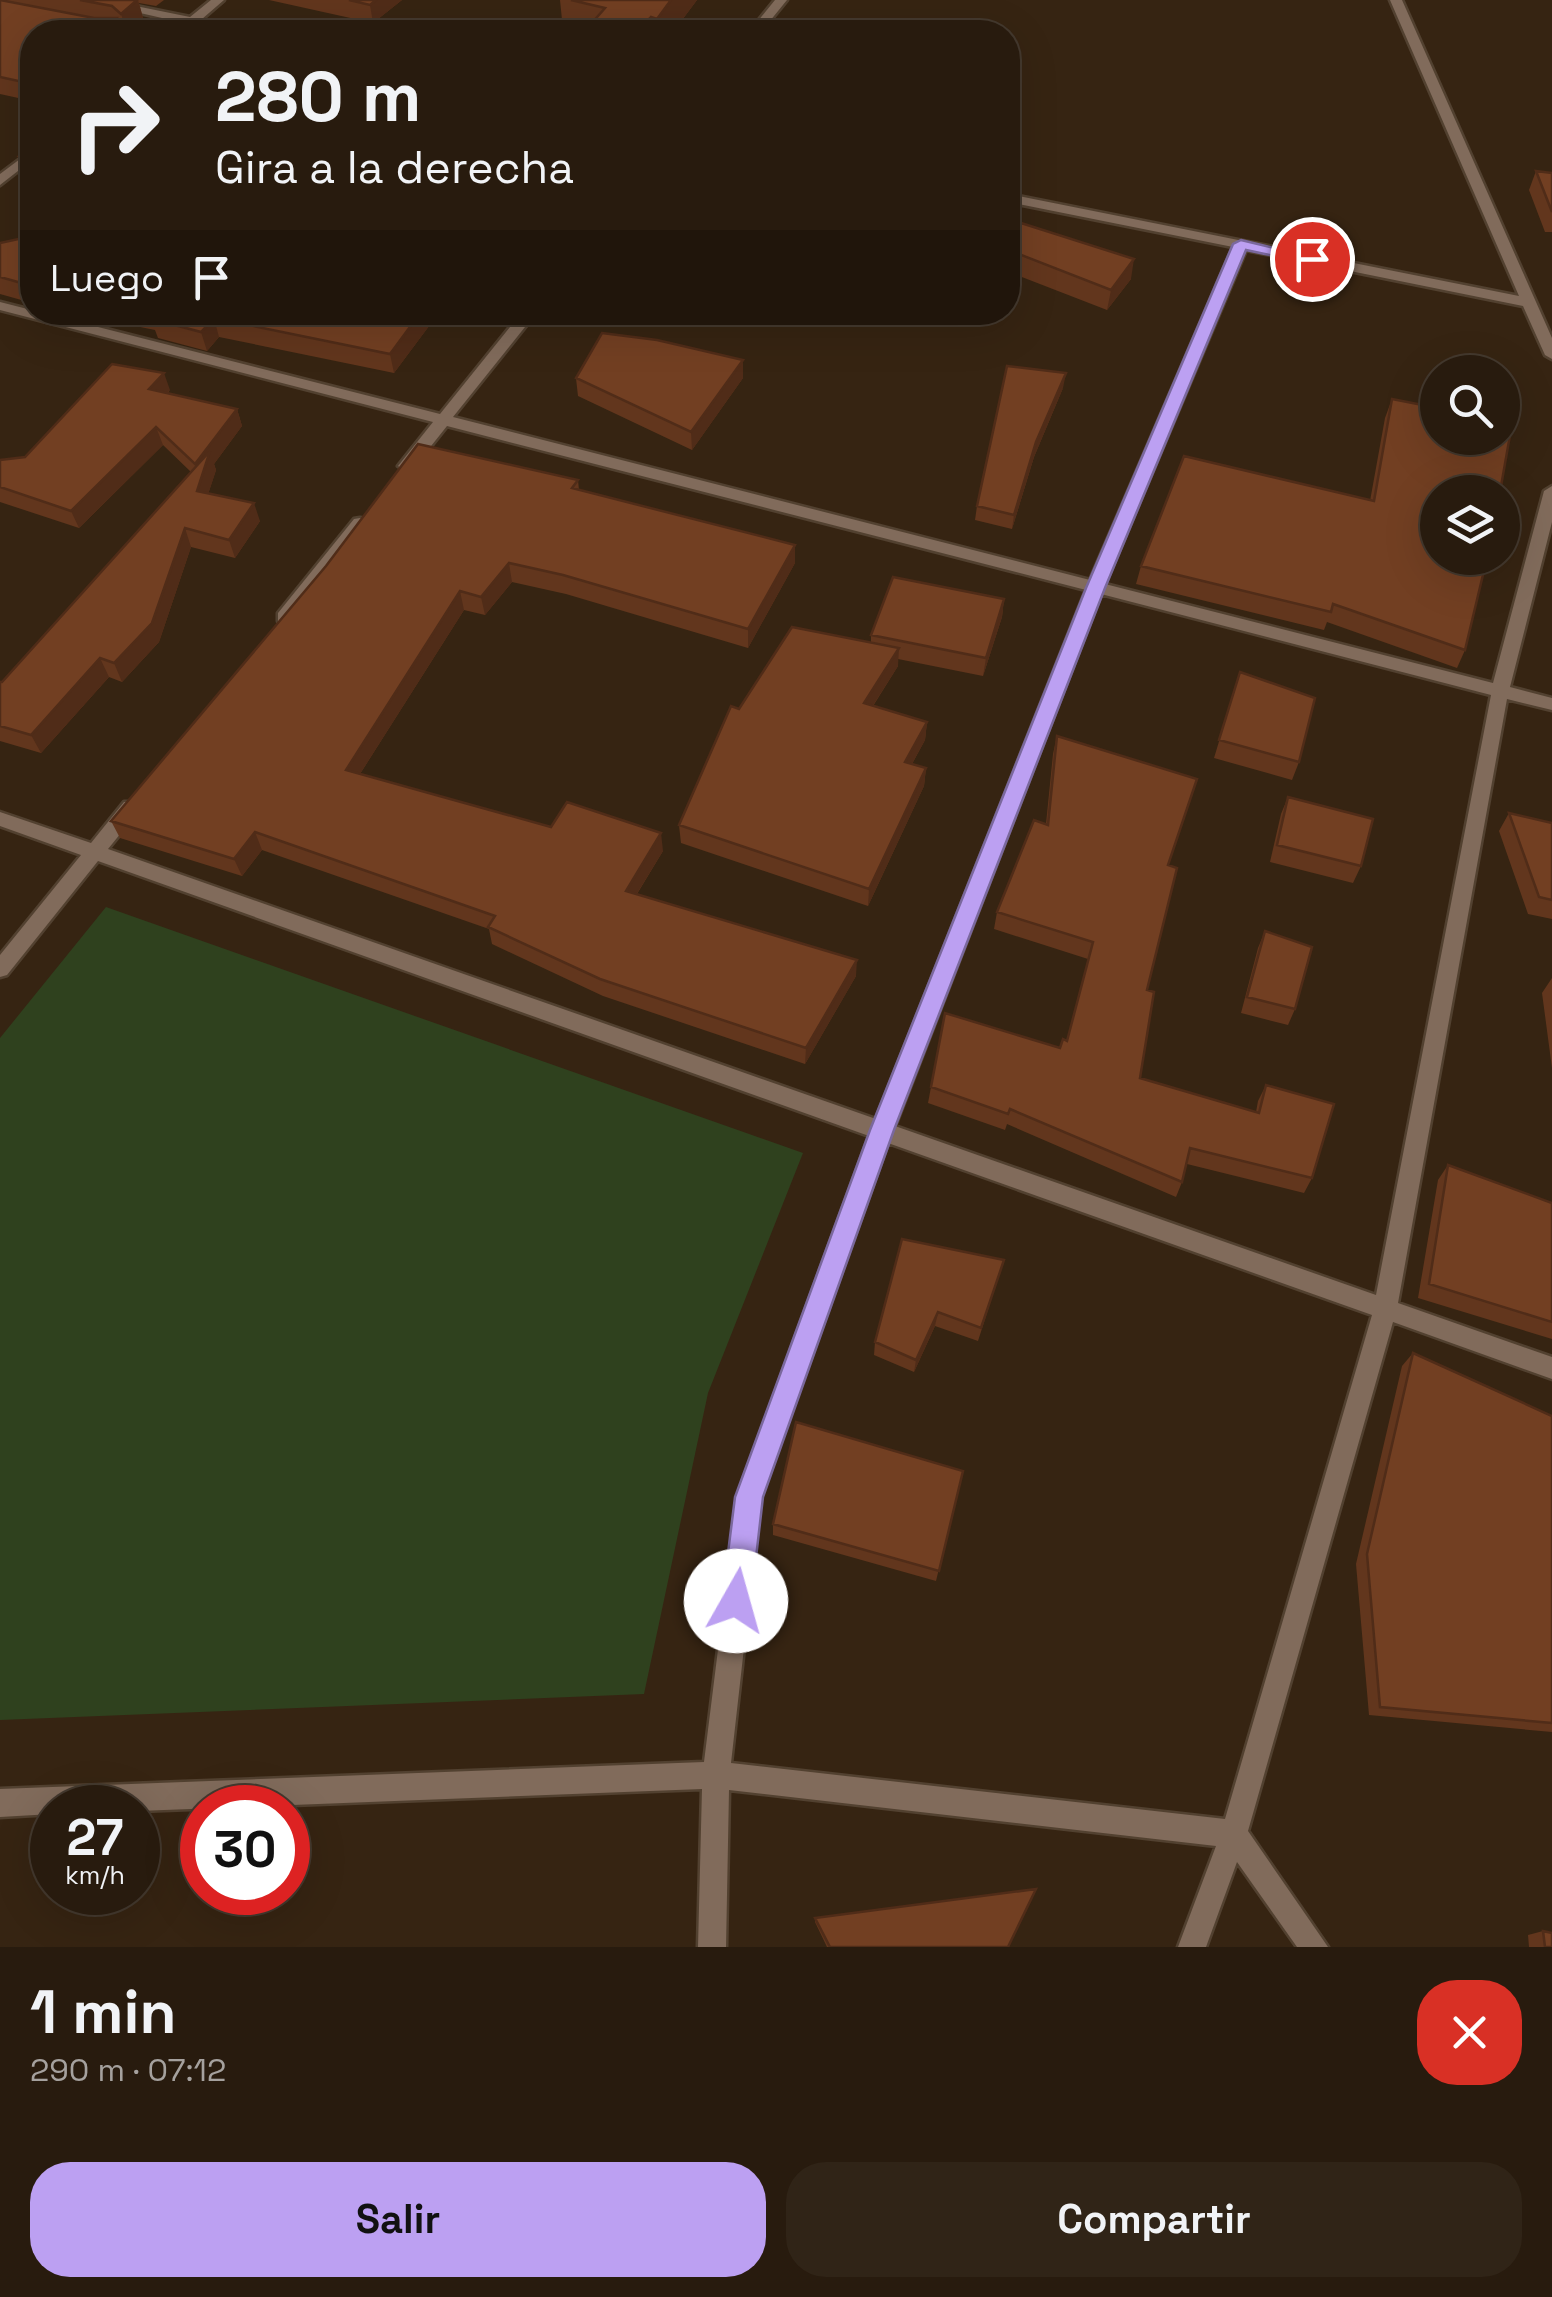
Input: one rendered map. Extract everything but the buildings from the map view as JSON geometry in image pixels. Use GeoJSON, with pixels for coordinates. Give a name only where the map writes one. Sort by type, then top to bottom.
{"type":"FeatureCollection","features":[{"type":"Feature","properties":{"kind":"street"},"geometry":{"type":"LineString","coordinates":[[88,0],[187,20]]}},
{"type":"Feature","properties":{"kind":"street"},"geometry":{"type":"LineString","coordinates":[[193,20],[218,0]]}},
{"type":"Feature","properties":{"kind":"street"},"geometry":{"type":"LineString","coordinates":[[765,20],[782,0]]}},
{"type":"Feature","properties":{"kind":"street"},"geometry":{"type":"LineString","coordinates":[[1396,0],[1552,354]]}},
{"type":"Feature","properties":{"kind":"street"},"geometry":{"type":"LineString","coordinates":[[0,180],[20,164]]}},
{"type":"Feature","properties":{"kind":"street"},"geometry":{"type":"LineString","coordinates":[[1020,200],[1526,302]]}},
{"type":"Feature","properties":{"kind":"street"},"geometry":{"type":"LineString","coordinates":[[712,1947],[716,1775],[749,1497],[882,1130],[1095,588],[1241,244]]}},
{"type":"Feature","properties":{"kind":"street"},"geometry":{"type":"LineString","coordinates":[[74,325],[1552,704]]}},
{"type":"Feature","properties":{"kind":"street"},"geometry":{"type":"LineString","coordinates":[[393,482],[520,325]]}},
{"type":"Feature","properties":{"kind":"street"},"geometry":{"type":"LineString","coordinates":[[1192,1947],[1234,1834],[1385,1309],[1500,691],[1552,491]]}},
{"type":"Feature","properties":{"kind":"street"},"geometry":{"type":"LineString","coordinates":[[269,636],[368,512]]}},
{"type":"Feature","properties":{"kind":"street"},"geometry":{"type":"LineString","coordinates":[[0,969],[145,790]]}},
{"type":"Feature","properties":{"kind":"street"},"geometry":{"type":"LineString","coordinates":[[0,820],[1552,1368]]}},
{"type":"Feature","properties":{"kind":"street"},"geometry":{"type":"LineString","coordinates":[[0,1803],[716,1775],[1234,1834],[1314,1947]]}},
{"type":"Feature","properties":{"kind":"green space"},"geometry":{"type":"Polygon","coordinates":[[[106,907],[803,1153],[708,1393],[644,1694],[0,1720],[0,1038],[106,907]]]}},
{"type":"Feature","properties":{"kind":"route"},"geometry":{"type":"LineString","coordinates":[[736,1601],[749,1497],[882,1130],[1095,588],[1241,244],[1312,259]]}}]}
